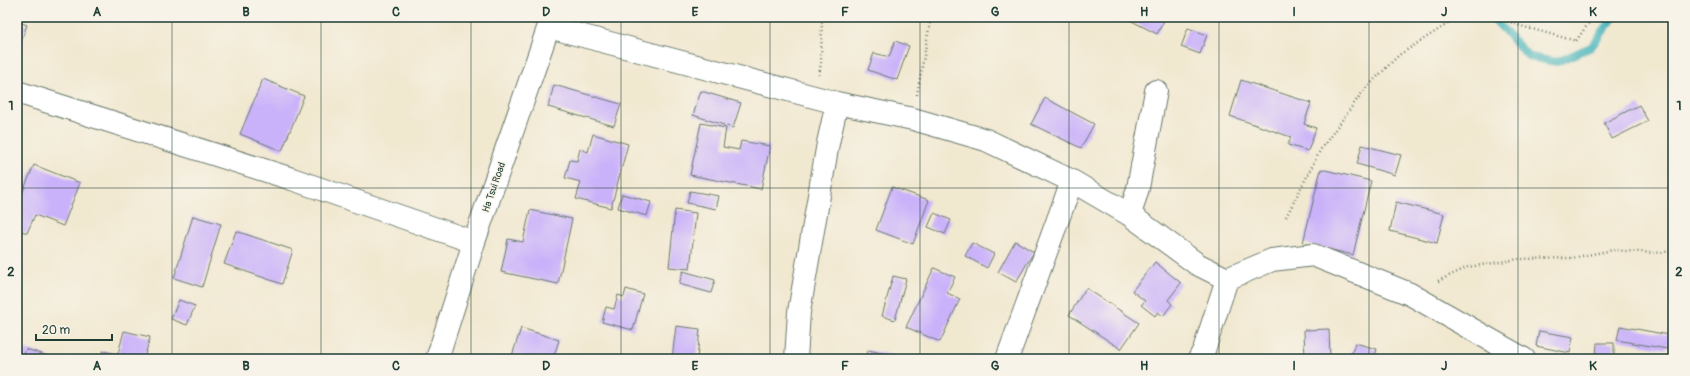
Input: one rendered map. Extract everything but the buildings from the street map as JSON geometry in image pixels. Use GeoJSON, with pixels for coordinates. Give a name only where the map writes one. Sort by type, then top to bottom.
{"type":"FeatureCollection","features":[{"type":"Feature","properties":{"kind":"street"},"geometry":{"type":"LineString","coordinates":[[551,22],[814,97],[913,119],[986,140],[1072,181],[1130,215],[1197,264],[1227,279],[1272,260],[1313,255],[1410,294],[1524,359]]}},
{"type":"Feature","properties":{"kind":"street","name":"Ha Tsui Road"},"geometry":{"type":"LineString","coordinates":[[437,359],[474,242],[551,22]]}},
{"type":"Feature","properties":{"kind":"street"},"geometry":{"type":"LineString","coordinates":[[1130,215],[1138,188],[1156,91]]}},
{"type":"Feature","properties":{"kind":"street"},"geometry":{"type":"LineString","coordinates":[[17,92],[292,179],[474,242]]}},
{"type":"Feature","properties":{"kind":"street"},"geometry":{"type":"LineString","coordinates":[[796,359],[799,312],[828,143],[837,103]]}},
{"type":"Feature","properties":{"kind":"street"},"geometry":{"type":"LineString","coordinates":[[1007,359],[1072,181]]}},
{"type":"Feature","properties":{"kind":"street"},"geometry":{"type":"LineString","coordinates":[[1206,356],[1227,279]]}},
{"type":"Feature","properties":{"kind":"path"},"geometry":{"type":"LineString","coordinates":[[814,97],[821,64],[822,17]]}},
{"type":"Feature","properties":{"kind":"path"},"geometry":{"type":"LineString","coordinates":[[913,119],[931,17]]}},
{"type":"Feature","properties":{"kind":"path"},"geometry":{"type":"LineString","coordinates":[[1286,217],[1321,150],[1364,90],[1399,55],[1454,19],[1470,17]]}},
{"type":"Feature","properties":{"kind":"path"},"geometry":{"type":"LineString","coordinates":[[1496,17],[1521,26],[1576,41],[1593,17]]}},
{"type":"Feature","properties":{"kind":"path"},"geometry":{"type":"LineString","coordinates":[[1410,294],[1468,268],[1476,266],[1519,259],[1572,258],[1613,250],[1655,253],[1673,251]]}},
{"type":"Feature","properties":{"kind":"waterway"},"geometry":{"type":"LineString","coordinates":[[1492,17],[1529,57],[1557,62],[1591,47],[1614,17]]}}]}
